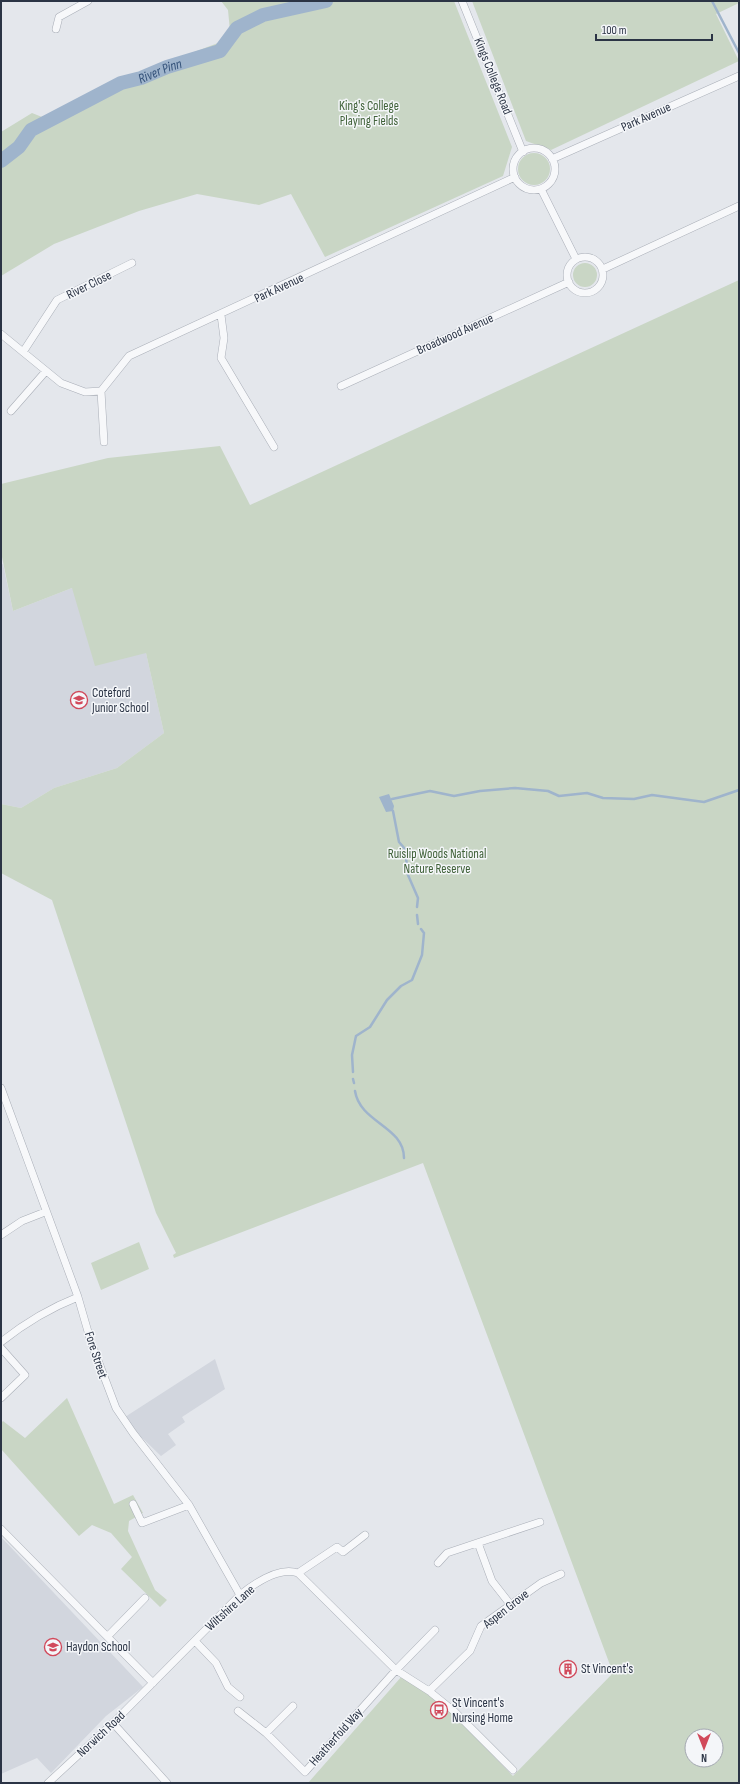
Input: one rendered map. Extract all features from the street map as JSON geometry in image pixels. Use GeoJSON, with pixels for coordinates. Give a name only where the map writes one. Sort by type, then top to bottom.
{"type":"FeatureCollection","features":[{"type":"Feature","properties":{"kind":"street"},"geometry":{"type":"LineString","coordinates":[[56,29],[59,17],[88,1]]}},
{"type":"Feature","properties":{"kind":"street","name":"Kings College Road"},"geometry":{"type":"LineString","coordinates":[[462,1],[523,152]]}},
{"type":"Feature","properties":{"kind":"street","name":"Park Avenue"},"geometry":{"type":"LineString","coordinates":[[552,159],[739,76]]}},
{"type":"Feature","properties":{"kind":"street"},"geometry":{"type":"LineString","coordinates":[[536,148],[548,154],[552,159],[554,164],[554,176],[551,182],[541,189],[528,189],[518,182],[515,177],[514,163],[523,152],[536,148]]}},
{"type":"Feature","properties":{"kind":"street","name":"Park Avenue"},"geometry":{"type":"LineString","coordinates":[[101,391],[129,356],[221,315],[515,177]]}},
{"type":"Feature","properties":{"kind":"street"},"geometry":{"type":"LineString","coordinates":[[541,189],[576,259]]}},
{"type":"Feature","properties":{"kind":"street"},"geometry":{"type":"LineString","coordinates":[[603,269],[739,206]]}},
{"type":"Feature","properties":{"kind":"street"},"geometry":{"type":"LineString","coordinates":[[582,257],[595,259],[603,269],[604,275],[602,283],[592,292],[579,292],[574,289],[569,282],[568,269],[576,259],[582,257]]}},
{"type":"Feature","properties":{"kind":"street","name":"River Close"},"geometry":{"type":"LineString","coordinates":[[23,352],[57,300],[132,263]]}},
{"type":"Feature","properties":{"kind":"street","name":"Broadwood Avenue"},"geometry":{"type":"LineString","coordinates":[[341,386],[569,282]]}},
{"type":"Feature","properties":{"kind":"street"},"geometry":{"type":"LineString","coordinates":[[221,315],[224,338],[221,358],[274,447]]}},
{"type":"Feature","properties":{"kind":"street"},"geometry":{"type":"LineString","coordinates":[[1,334],[62,383],[86,392],[101,391],[104,442]]}},
{"type":"Feature","properties":{"kind":"street"},"geometry":{"type":"LineString","coordinates":[[11,410],[46,371]]}},
{"type":"Feature","properties":{"kind":"street","name":"Fore Street"},"geometry":{"type":"LineString","coordinates":[[1,1088],[45,1212],[78,1297],[91,1342],[116,1408],[132,1433],[189,1505],[240,1595]]}},
{"type":"Feature","properties":{"kind":"street"},"geometry":{"type":"LineString","coordinates":[[1,1235],[22,1222],[45,1212]]}},
{"type":"Feature","properties":{"kind":"street"},"geometry":{"type":"LineString","coordinates":[[1,1342],[20,1327],[57,1306],[78,1297]]}},
{"type":"Feature","properties":{"kind":"street"},"geometry":{"type":"LineString","coordinates":[[1,1348],[25,1375],[1,1398]]}},
{"type":"Feature","properties":{"kind":"street"},"geometry":{"type":"LineString","coordinates":[[133,1504],[142,1523],[189,1505]]}},
{"type":"Feature","properties":{"kind":"street"},"geometry":{"type":"LineString","coordinates":[[438,1563],[447,1553],[540,1522]]}},
{"type":"Feature","properties":{"kind":"street"},"geometry":{"type":"LineString","coordinates":[[1,1529],[153,1683]]}},
{"type":"Feature","properties":{"kind":"street"},"geometry":{"type":"LineString","coordinates":[[365,1535],[343,1552],[337,1547],[298,1573],[396,1670],[429,1691],[456,1712],[514,1770]]}},
{"type":"Feature","properties":{"kind":"street"},"geometry":{"type":"LineString","coordinates":[[478,1543],[492,1581],[510,1604]]}},
{"type":"Feature","properties":{"kind":"street","name":"Wiltshire Lane"},"geometry":{"type":"LineString","coordinates":[[153,1683],[240,1595],[252,1586],[280,1572],[290,1571],[298,1573]]}},
{"type":"Feature","properties":{"kind":"street","name":"Aspen Grove"},"geometry":{"type":"LineString","coordinates":[[429,1691],[470,1652],[481,1626],[541,1583],[561,1574]]}},
{"type":"Feature","properties":{"kind":"street"},"geometry":{"type":"LineString","coordinates":[[108,1636],[145,1598]]}},
{"type":"Feature","properties":{"kind":"street"},"geometry":{"type":"LineString","coordinates":[[396,1670],[434,1630]]}},
{"type":"Feature","properties":{"kind":"street"},"geometry":{"type":"LineString","coordinates":[[195,1641],[216,1663],[228,1686],[240,1697]]}},
{"type":"Feature","properties":{"kind":"street","name":"Heatherfold Way"},"geometry":{"type":"LineString","coordinates":[[238,1710],[266,1733],[305,1772],[396,1670]]}},
{"type":"Feature","properties":{"kind":"street","name":"Norwich Road"},"geometry":{"type":"LineString","coordinates":[[48,1783],[113,1723],[153,1683]]}},
{"type":"Feature","properties":{"kind":"street"},"geometry":{"type":"LineString","coordinates":[[266,1733],[293,1706]]}},
{"type":"Feature","properties":{"kind":"street"},"geometry":{"type":"LineString","coordinates":[[113,1723],[168,1783]]}},
{"type":"Feature","properties":{"kind":"shaded area","name":"Coteford Junior School"},"geometry":{"type":"Polygon","coordinates":[[[3,564],[13,611],[72,588],[146,653],[164,733],[117,768],[54,788],[21,808],[1,804],[1,565],[3,564]]]}},
{"type":"Feature","properties":{"kind":"shaded area"},"geometry":{"type":"Polygon","coordinates":[[[215,1359],[225,1389],[182,1417],[185,1422],[168,1434],[176,1445],[161,1456],[133,1429],[125,1417],[215,1359]]]}},
{"type":"Feature","properties":{"kind":"shaded area","name":"Haydon School"},"geometry":{"type":"Polygon","coordinates":[[[1,1537],[143,1687],[106,1716],[51,1773],[37,1758],[1,1774],[1,1537]]]}},
{"type":"Feature","properties":{"kind":"green space","name":"King's College Playing Fields"},"geometry":{"type":"Polygon","coordinates":[[[221,1],[454,1],[512,147],[503,176],[325,257],[291,194],[259,205],[197,194],[139,211],[54,244],[1,276],[1,132],[32,113],[42,117],[117,81],[218,43],[230,31],[228,10],[221,1]]]}},
{"type":"Feature","properties":{"kind":"green space"},"geometry":{"type":"Polygon","coordinates":[[[472,1],[739,1],[739,3],[716,14],[739,61],[551,150],[526,141],[472,1]]]}},
{"type":"Feature","properties":{"kind":"green space"},"geometry":{"type":"Polygon","coordinates":[[[534,153],[540,154],[547,160],[550,169],[549,175],[543,182],[534,185],[528,184],[521,178],[518,169],[519,163],[525,156],[534,153]]]}},
{"type":"Feature","properties":{"kind":"green space"},"geometry":{"type":"Polygon","coordinates":[[[585,263],[594,266],[597,275],[594,284],[585,287],[576,284],[573,275],[576,266],[585,263]]]}},
{"type":"Feature","properties":{"kind":"green space","name":"Ruislip Woods National Nature Reserve"},"geometry":{"type":"Polygon","coordinates":[[[739,280],[739,1783],[308,1783],[402,1676],[433,1694],[513,1776],[613,1673],[423,1163],[174,1258],[173,1255],[176,1253],[156,1213],[52,900],[1,873],[1,804],[21,808],[54,788],[117,768],[164,733],[146,653],[95,666],[72,588],[13,611],[1,552],[1,484],[108,458],[220,446],[250,505],[739,280]]]}},
{"type":"Feature","properties":{"kind":"green space"},"geometry":{"type":"Polygon","coordinates":[[[139,1242],[149,1269],[101,1290],[91,1263],[139,1242]]]}},
{"type":"Feature","properties":{"kind":"green space"},"geometry":{"type":"Polygon","coordinates":[[[67,1398],[114,1504],[133,1495],[143,1513],[129,1521],[128,1531],[155,1590],[167,1600],[160,1607],[121,1569],[132,1557],[111,1533],[92,1525],[79,1536],[1,1449],[1,1423],[3,1421],[25,1438],[67,1398]]]}},
{"type":"Feature","properties":{"kind":"water"},"geometry":{"type":"Polygon","coordinates":[[[389,794],[394,806],[393,811],[386,812],[379,797],[389,794]]]}},
{"type":"Feature","properties":{"kind":"waterway","name":"River Pinn"},"geometry":{"type":"LineString","coordinates":[[1,161],[19,147],[31,130],[121,83],[141,78],[167,67],[220,51],[237,28],[263,15],[326,1]]}},
{"type":"Feature","properties":{"kind":"waterway"},"geometry":{"type":"LineString","coordinates":[[712,1],[739,53]]}},
{"type":"Feature","properties":{"kind":"waterway"},"geometry":{"type":"LineString","coordinates":[[392,799],[430,791],[454,796],[480,791],[515,788],[548,791],[559,796],[587,793],[603,798],[634,799],[652,795],[704,802],[739,790]]}},
{"type":"Feature","properties":{"kind":"waterway"},"geometry":{"type":"LineString","coordinates":[[393,811],[399,842],[405,849],[408,875],[418,898],[417,907]]}},
{"type":"Feature","properties":{"kind":"waterway"},"geometry":{"type":"LineString","coordinates":[[417,915],[418,924]]}},
{"type":"Feature","properties":{"kind":"waterway"},"geometry":{"type":"LineString","coordinates":[[353,1072],[352,1055],[356,1036],[370,1027],[387,1000],[401,986],[412,980],[422,955],[424,933],[421,929]]}},
{"type":"Feature","properties":{"kind":"waterway"},"geometry":{"type":"LineString","coordinates":[[353,1079],[354,1083]]}},
{"type":"Feature","properties":{"kind":"waterway"},"geometry":{"type":"LineString","coordinates":[[355,1091],[359,1102],[365,1110],[390,1131],[397,1139],[402,1147],[404,1158]]}},
{"type":"Feature","properties":{"kind":"place","name":"Coteford Junior School"},"geometry":{"type":"Point","coordinates":[79,700]}},
{"type":"Feature","properties":{"kind":"place","name":"Haydon School"},"geometry":{"type":"Point","coordinates":[53,1647]}},
{"type":"Feature","properties":{"kind":"place","name":"St Vincent's"},"geometry":{"type":"Point","coordinates":[568,1669]}},
{"type":"Feature","properties":{"kind":"place","name":"St Vincent's Nursing Home"},"geometry":{"type":"Point","coordinates":[439,1710]}}]}
